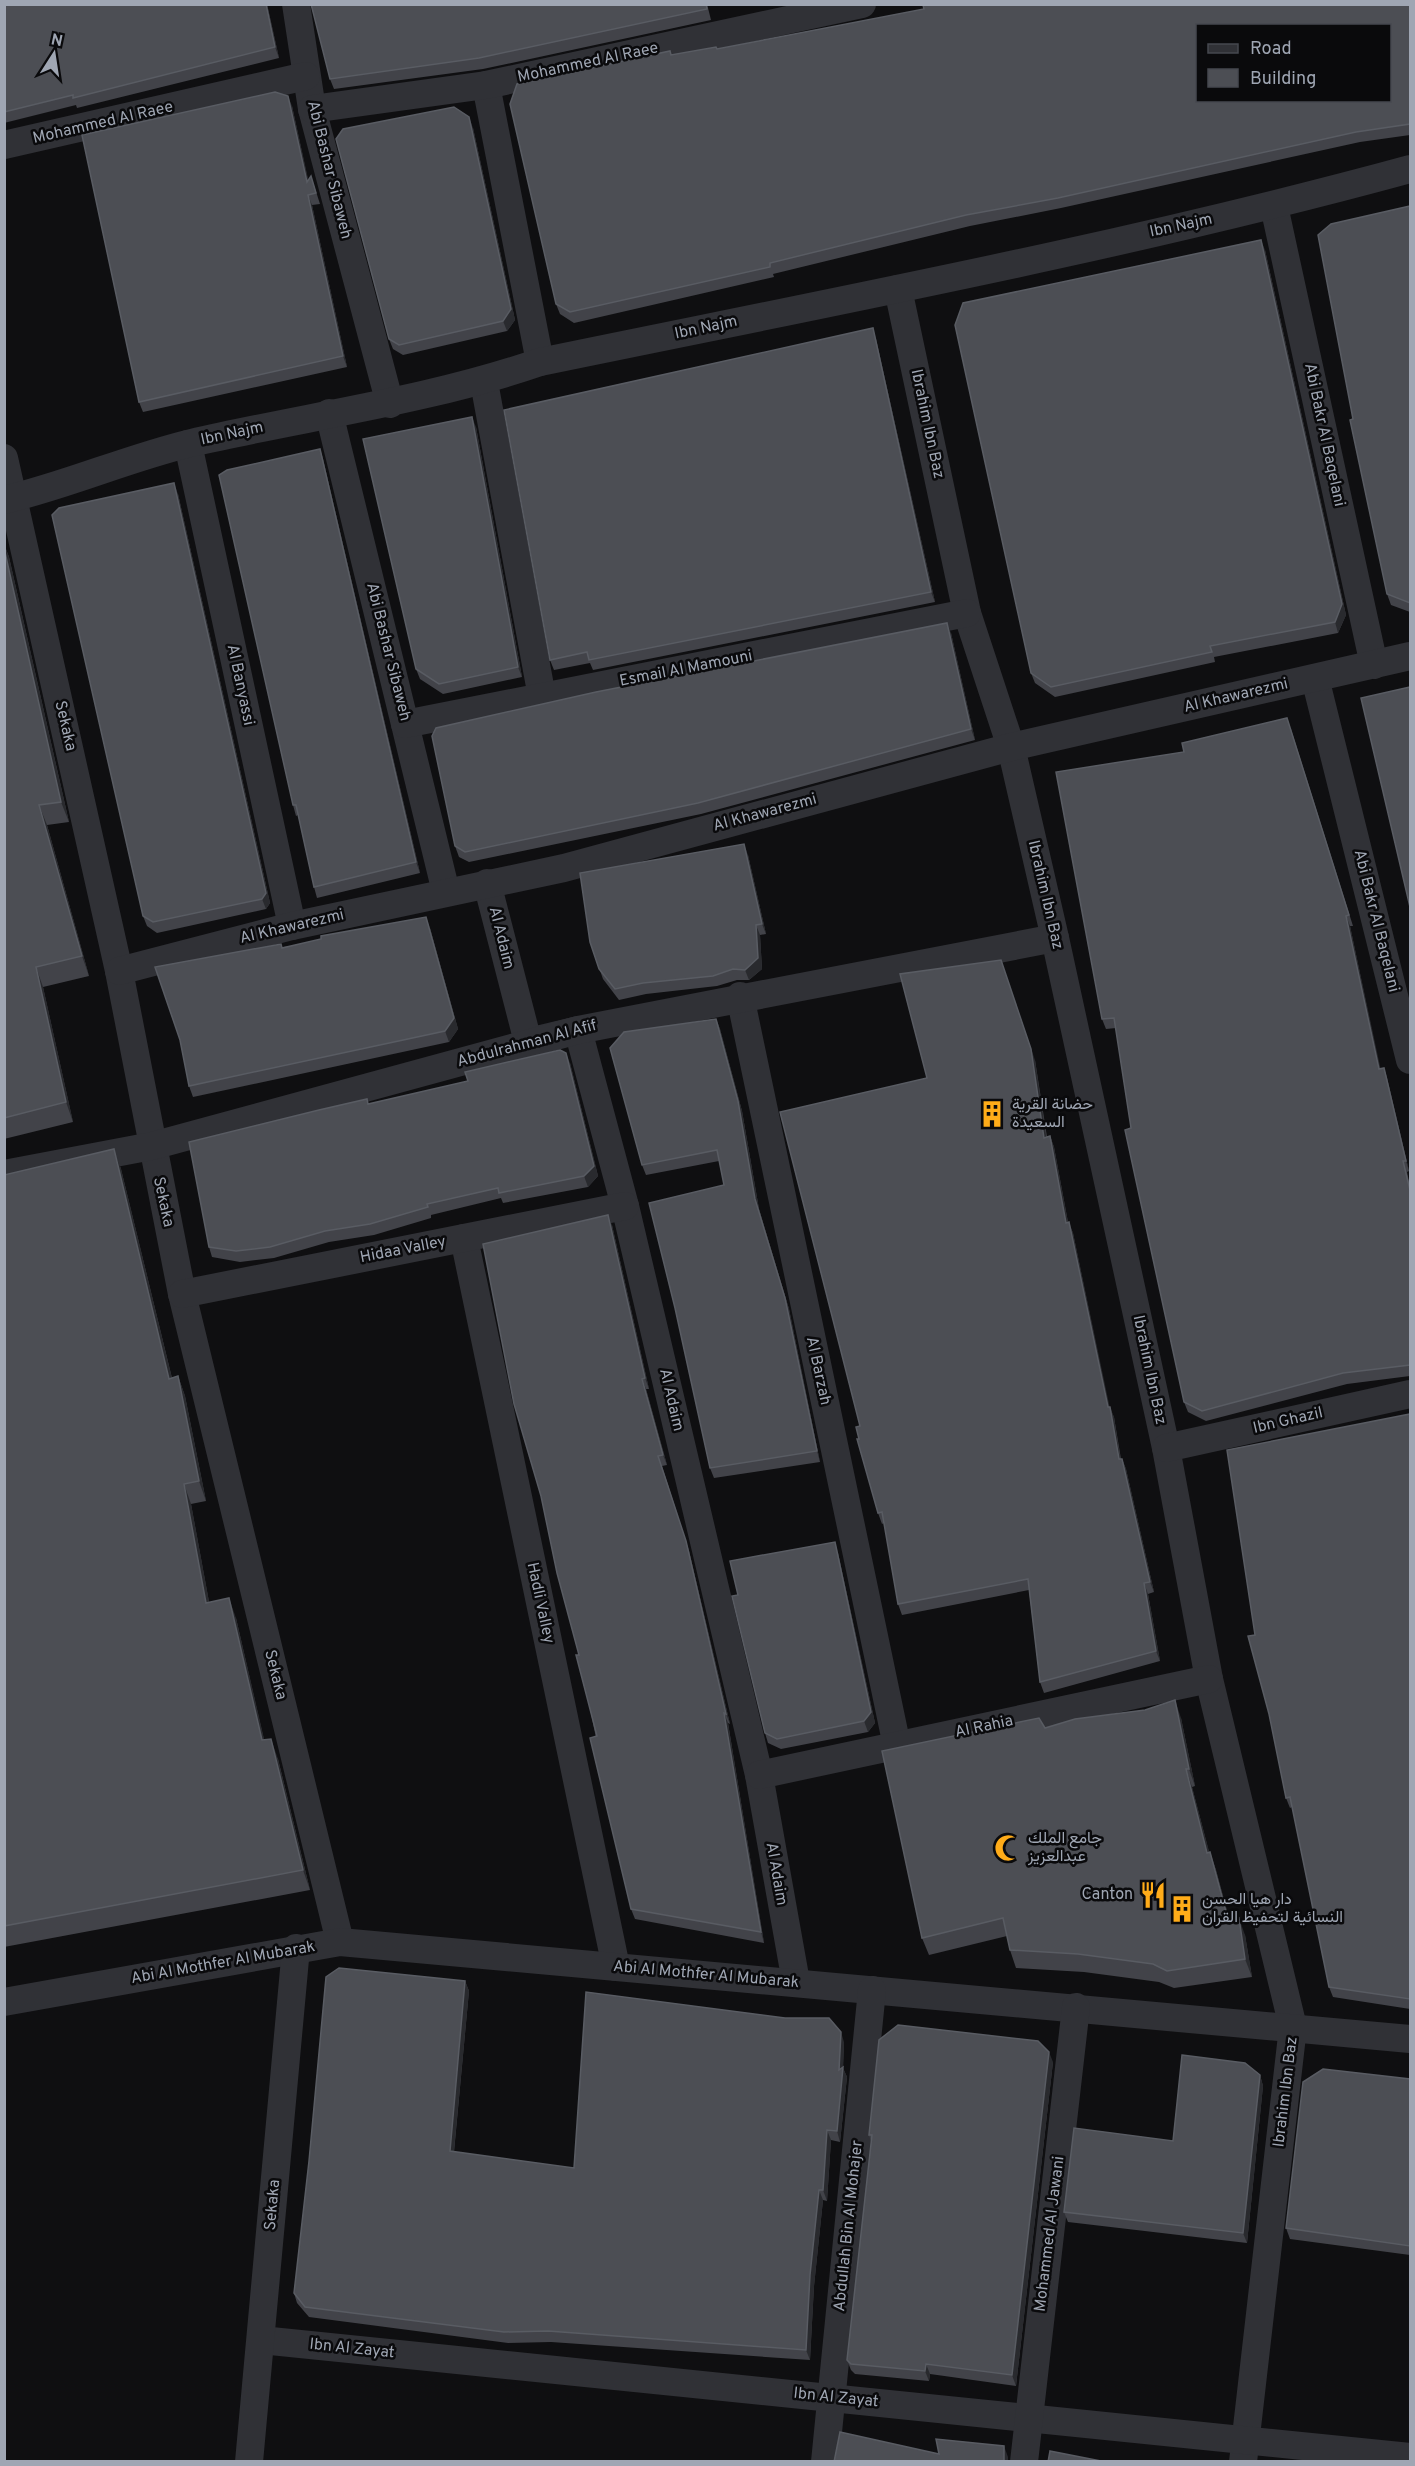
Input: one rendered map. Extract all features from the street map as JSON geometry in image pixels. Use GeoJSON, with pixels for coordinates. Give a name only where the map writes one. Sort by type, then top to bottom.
{"type":"FeatureCollection","features":[{"type":"Feature","properties":{"kind":"street","name":"Abi Bashar Sibaweh"},"geometry":{"type":"LineString","coordinates":[[296,4],[312,109],[390,404]]}},
{"type":"Feature","properties":{"kind":"street","name":"Mohammed Al Raee"},"geometry":{"type":"LineString","coordinates":[[312,109],[486,85],[862,4]]}},
{"type":"Feature","properties":{"kind":"street","name":"Mohammed Al Raee"},"geometry":{"type":"LineString","coordinates":[[4,145],[306,76]]}},
{"type":"Feature","properties":{"kind":"street"},"geometry":{"type":"LineString","coordinates":[[486,85],[540,362]]}},
{"type":"Feature","properties":{"kind":"street","name":"Ibn Najm"},"geometry":{"type":"LineString","coordinates":[[9,499],[188,444],[329,413],[390,404],[484,382],[540,362],[898,289],[1274,206],[1410,169]]}},
{"type":"Feature","properties":{"kind":"street","name":"Abi Bakr Al Baqelani"},"geometry":{"type":"LineString","coordinates":[[1274,206],[1374,665]]}},
{"type":"Feature","properties":{"kind":"street","name":"Ibrahim Ibn Baz"},"geometry":{"type":"LineString","coordinates":[[898,289],[966,613],[1011,747],[1055,938],[1166,1448],[1209,1679],[1293,2027],[1243,2451]]}},
{"type":"Feature","properties":{"kind":"street"},"geometry":{"type":"LineString","coordinates":[[484,382],[542,697]]}},
{"type":"Feature","properties":{"kind":"street","name":"Abi Bashar Sibaweh"},"geometry":{"type":"LineString","coordinates":[[329,413],[446,892]]}},
{"type":"Feature","properties":{"kind":"street","name":"Al Banyassi"},"geometry":{"type":"LineString","coordinates":[[188,444],[292,926]]}},
{"type":"Feature","properties":{"kind":"street","name":"Sekaka"},"geometry":{"type":"LineString","coordinates":[[4,458],[9,499],[119,970],[182,1294],[340,1942]]}},
{"type":"Feature","properties":{"kind":"street","name":"Esmail Al Mamouni"},"geometry":{"type":"LineString","coordinates":[[405,724],[966,613]]}},
{"type":"Feature","properties":{"kind":"street","name":"Al Khawarezmi"},"geometry":{"type":"LineString","coordinates":[[119,970],[292,926],[564,868],[1011,747],[1410,656]]}},
{"type":"Feature","properties":{"kind":"street","name":"Abi Bakr Al Baqelani"},"geometry":{"type":"LineString","coordinates":[[1315,678],[1402,988],[1410,1060]]}},
{"type":"Feature","properties":{"kind":"street","name":"Al Adaim"},"geometry":{"type":"LineString","coordinates":[[488,883],[528,1042],[578,1030],[625,1206],[759,1775],[795,1982]]}},
{"type":"Feature","properties":{"kind":"street","name":"Abdulrahman Al Afif"},"geometry":{"type":"LineString","coordinates":[[4,1173],[152,1146],[578,1030],[740,996],[1055,938]]}},
{"type":"Feature","properties":{"kind":"street","name":"Al Barzah"},"geometry":{"type":"LineString","coordinates":[[740,996],[897,1746]]}},
{"type":"Feature","properties":{"kind":"street","name":"Hidaa Valley"},"geometry":{"type":"LineString","coordinates":[[182,1294],[625,1206]]}},
{"type":"Feature","properties":{"kind":"street","name":"Hadli Valley"},"geometry":{"type":"LineString","coordinates":[[464,1238],[615,1967]]}},
{"type":"Feature","properties":{"kind":"street","name":"Ibn Ghazil"},"geometry":{"type":"LineString","coordinates":[[1166,1448],[1410,1394]]}},
{"type":"Feature","properties":{"kind":"street","name":"Al Rahia"},"geometry":{"type":"LineString","coordinates":[[759,1775],[1209,1679]]}},
{"type":"Feature","properties":{"kind":"street","name":"Abi Al Mothfer Al Mubarak"},"geometry":{"type":"LineString","coordinates":[[4,2002],[296,1948],[340,1942],[1410,2039]]}},
{"type":"Feature","properties":{"kind":"street","name":"Sekaka"},"geometry":{"type":"LineString","coordinates":[[249,2462],[296,1948]]}},
{"type":"Feature","properties":{"kind":"street","name":"Abdullah Bin Al Mohajer"},"geometry":{"type":"LineString","coordinates":[[825,2462],[872,1989]]}},
{"type":"Feature","properties":{"kind":"street","name":"Mohammed Al Jawani"},"geometry":{"type":"LineString","coordinates":[[1024,2462],[1076,2007]]}},
{"type":"Feature","properties":{"kind":"street","name":"Ibn Al Zayat"},"geometry":{"type":"LineString","coordinates":[[261,2340],[1028,2418],[1243,2451],[1410,2457]]}},
{"type":"Feature","properties":{"kind":"building"},"geometry":{"type":"Polygon","coordinates":[[[4,4],[266,4],[275,47],[73,98],[73,95],[4,112],[4,4]]]}},
{"type":"Feature","properties":{"kind":"building"},"geometry":{"type":"Polygon","coordinates":[[[311,4],[706,4],[707,9],[479,58],[330,79],[311,4]]]}},
{"type":"Feature","properties":{"kind":"building"},"geometry":{"type":"Polygon","coordinates":[[[927,4],[1410,4],[1410,124],[1356,132],[1058,198],[966,215],[770,263],[770,267],[570,312],[556,304],[510,104],[517,84],[670,51],[671,55],[716,47],[717,49],[924,9],[923,5],[927,4]]]}},
{"type":"Feature","properties":{"kind":"building"},"geometry":{"type":"Polygon","coordinates":[[[275,92],[288,96],[307,182],[311,176],[316,193],[308,195],[343,356],[139,402],[82,135],[275,92]]]}},
{"type":"Feature","properties":{"kind":"building"},"geometry":{"type":"Polygon","coordinates":[[[454,107],[469,117],[511,309],[503,321],[399,345],[389,339],[336,139],[343,129],[454,107]]]}},
{"type":"Feature","properties":{"kind":"building"},"geometry":{"type":"Polygon","coordinates":[[[1410,206],[1410,603],[1387,594],[1350,420],[1353,419],[1318,235],[1331,224],[1410,206]]]}},
{"type":"Feature","properties":{"kind":"building"},"geometry":{"type":"Polygon","coordinates":[[[1261,240],[1342,604],[1335,622],[1210,646],[1212,652],[1051,687],[1031,673],[955,325],[963,303],[1261,240]]]}},
{"type":"Feature","properties":{"kind":"building"},"geometry":{"type":"Polygon","coordinates":[[[873,328],[931,592],[589,660],[587,652],[550,660],[504,410],[873,328]]]}},
{"type":"Feature","properties":{"kind":"building"},"geometry":{"type":"Polygon","coordinates":[[[472,417],[518,667],[439,684],[416,669],[363,439],[472,417]]]}},
{"type":"Feature","properties":{"kind":"building"},"geometry":{"type":"Polygon","coordinates":[[[320,449],[416,862],[314,887],[296,805],[293,805],[219,475],[227,470],[320,449]]]}},
{"type":"Feature","properties":{"kind":"building"},"geometry":{"type":"Polygon","coordinates":[[[174,483],[266,893],[262,899],[153,922],[143,916],[52,515],[59,508],[174,483]]]}},
{"type":"Feature","properties":{"kind":"building"},"geometry":{"type":"Polygon","coordinates":[[[4,548],[61,802],[39,805],[82,956],[36,967],[66,1102],[4,1118],[4,548]]]}},
{"type":"Feature","properties":{"kind":"building"},"geometry":{"type":"Polygon","coordinates":[[[947,623],[971,729],[698,803],[465,852],[455,846],[432,736],[436,728],[596,692],[947,623]]]}},
{"type":"Feature","properties":{"kind":"building"},"geometry":{"type":"Polygon","coordinates":[[[1410,687],[1410,907],[1361,698],[1410,687]]]}},
{"type":"Feature","properties":{"kind":"building"},"geometry":{"type":"Polygon","coordinates":[[[1287,718],[1349,915],[1346,916],[1379,1069],[1384,1068],[1406,1161],[1403,1161],[1410,1190],[1410,1365],[1343,1373],[1202,1411],[1184,1402],[1125,1130],[1131,1128],[1114,1018],[1102,1019],[1056,772],[1184,752],[1182,743],[1287,718]]]}},
{"type":"Feature","properties":{"kind":"building"},"geometry":{"type":"Polygon","coordinates":[[[744,844],[762,924],[756,925],[758,958],[745,970],[733,969],[713,976],[643,983],[615,989],[599,969],[590,942],[580,873],[744,844]]]}},
{"type":"Feature","properties":{"kind":"building"},"geometry":{"type":"Polygon","coordinates":[[[426,917],[454,1018],[445,1031],[189,1086],[180,1040],[155,967],[281,944],[282,948],[321,939],[321,936],[426,917]]]}},
{"type":"Feature","properties":{"kind":"building"},"geometry":{"type":"Polygon","coordinates":[[[1001,960],[1031,1049],[1044,1138],[1050,1136],[1066,1223],[1069,1222],[1108,1407],[1110,1407],[1119,1459],[1122,1459],[1150,1582],[1144,1583],[1156,1651],[1040,1682],[1028,1579],[898,1604],[882,1512],[878,1513],[857,1439],[859,1439],[856,1427],[860,1426],[780,1112],[927,1078],[900,974],[1001,960]]]}},
{"type":"Feature","properties":{"kind":"building"},"geometry":{"type":"Polygon","coordinates":[[[716,1019],[738,1101],[755,1199],[785,1298],[817,1451],[710,1468],[649,1203],[724,1185],[717,1150],[642,1165],[610,1048],[624,1032],[716,1019]]]}},
{"type":"Feature","properties":{"kind":"building"},"geometry":{"type":"Polygon","coordinates":[[[560,1050],[566,1053],[594,1166],[584,1176],[499,1193],[498,1188],[427,1204],[428,1207],[370,1224],[325,1231],[270,1247],[236,1251],[209,1247],[189,1142],[367,1099],[368,1104],[468,1081],[465,1072],[560,1050]]]}},
{"type":"Feature","properties":{"kind":"building"},"geometry":{"type":"Polygon","coordinates":[[[114,1149],[169,1379],[178,1376],[199,1481],[184,1484],[206,1603],[229,1598],[262,1740],[271,1739],[303,1870],[4,1926],[4,1175],[114,1149]]]}},
{"type":"Feature","properties":{"kind":"building"},"geometry":{"type":"Polygon","coordinates":[[[608,1215],[645,1378],[642,1379],[663,1455],[658,1456],[686,1541],[726,1714],[724,1713],[761,1932],[631,1909],[590,1738],[597,1736],[576,1655],[579,1655],[557,1573],[541,1496],[514,1404],[483,1244],[608,1215]]]}},
{"type":"Feature","properties":{"kind":"building"},"geometry":{"type":"Polygon","coordinates":[[[1410,1414],[1410,1999],[1329,1987],[1290,1797],[1286,1798],[1269,1714],[1248,1636],[1255,1635],[1227,1450],[1410,1414]]]}},
{"type":"Feature","properties":{"kind":"building"},"geometry":{"type":"Polygon","coordinates":[[[835,1542],[871,1712],[864,1721],[777,1739],[765,1733],[732,1596],[738,1595],[730,1561],[835,1542]]]}},
{"type":"Feature","properties":{"kind":"building"},"geometry":{"type":"Polygon","coordinates":[[[1175,1700],[1189,1769],[1186,1769],[1207,1853],[1210,1852],[1229,1923],[1239,1918],[1245,1959],[1167,1971],[1153,1964],[1078,1954],[1010,1950],[1003,1918],[922,1938],[882,1751],[1039,1718],[1045,1728],[1075,1719],[1145,1710],[1175,1700]]]}},
{"type":"Feature","properties":{"kind":"building"},"geometry":{"type":"Polygon","coordinates":[[[339,1968],[465,1981],[450,2151],[574,2168],[586,1992],[785,2018],[829,2018],[841,2032],[839,2070],[843,2067],[837,2131],[827,2130],[823,2190],[819,2190],[810,2275],[806,2350],[548,2331],[504,2332],[305,2307],[294,2293],[326,1977],[339,1968]]]}},
{"type":"Feature","properties":{"kind":"building"},"geometry":{"type":"Polygon","coordinates":[[[898,2025],[1038,2041],[1049,2052],[1012,2375],[926,2364],[925,2371],[851,2364],[847,2360],[872,2135],[869,2135],[879,2040],[898,2025]]]}},
{"type":"Feature","properties":{"kind":"building"},"geometry":{"type":"Polygon","coordinates":[[[1182,2055],[1245,2063],[1260,2075],[1243,2233],[1064,2212],[1074,2128],[1173,2141],[1182,2055]]]}},
{"type":"Feature","properties":{"kind":"building"},"geometry":{"type":"Polygon","coordinates":[[[1323,2069],[1410,2079],[1410,2246],[1286,2228],[1303,2082],[1323,2069]]]}},
{"type":"Feature","properties":{"kind":"building"},"geometry":{"type":"Polygon","coordinates":[[[840,2432],[939,2454],[936,2439],[1004,2446],[1004,2462],[834,2462],[840,2432]]]}},
{"type":"Feature","properties":{"kind":"building"},"geometry":{"type":"Polygon","coordinates":[[[1050,2451],[1106,2462],[1048,2462],[1050,2451]]]}},
{"type":"Feature","properties":{"kind":"place","name":"حضانة القرية السعيدة"},"geometry":{"type":"Point","coordinates":[992,1114]}},
{"type":"Feature","properties":{"kind":"place","name":"جامع الملك عبدالعزيز"},"geometry":{"type":"Point","coordinates":[1008,1848]}},
{"type":"Feature","properties":{"kind":"place","name":"Canton"},"geometry":{"type":"Point","coordinates":[1153,1895]}},
{"type":"Feature","properties":{"kind":"place","name":"دار هيا الحسن النسائية لتحفيظ القران"},"geometry":{"type":"Point","coordinates":[1182,1909]}}]}
